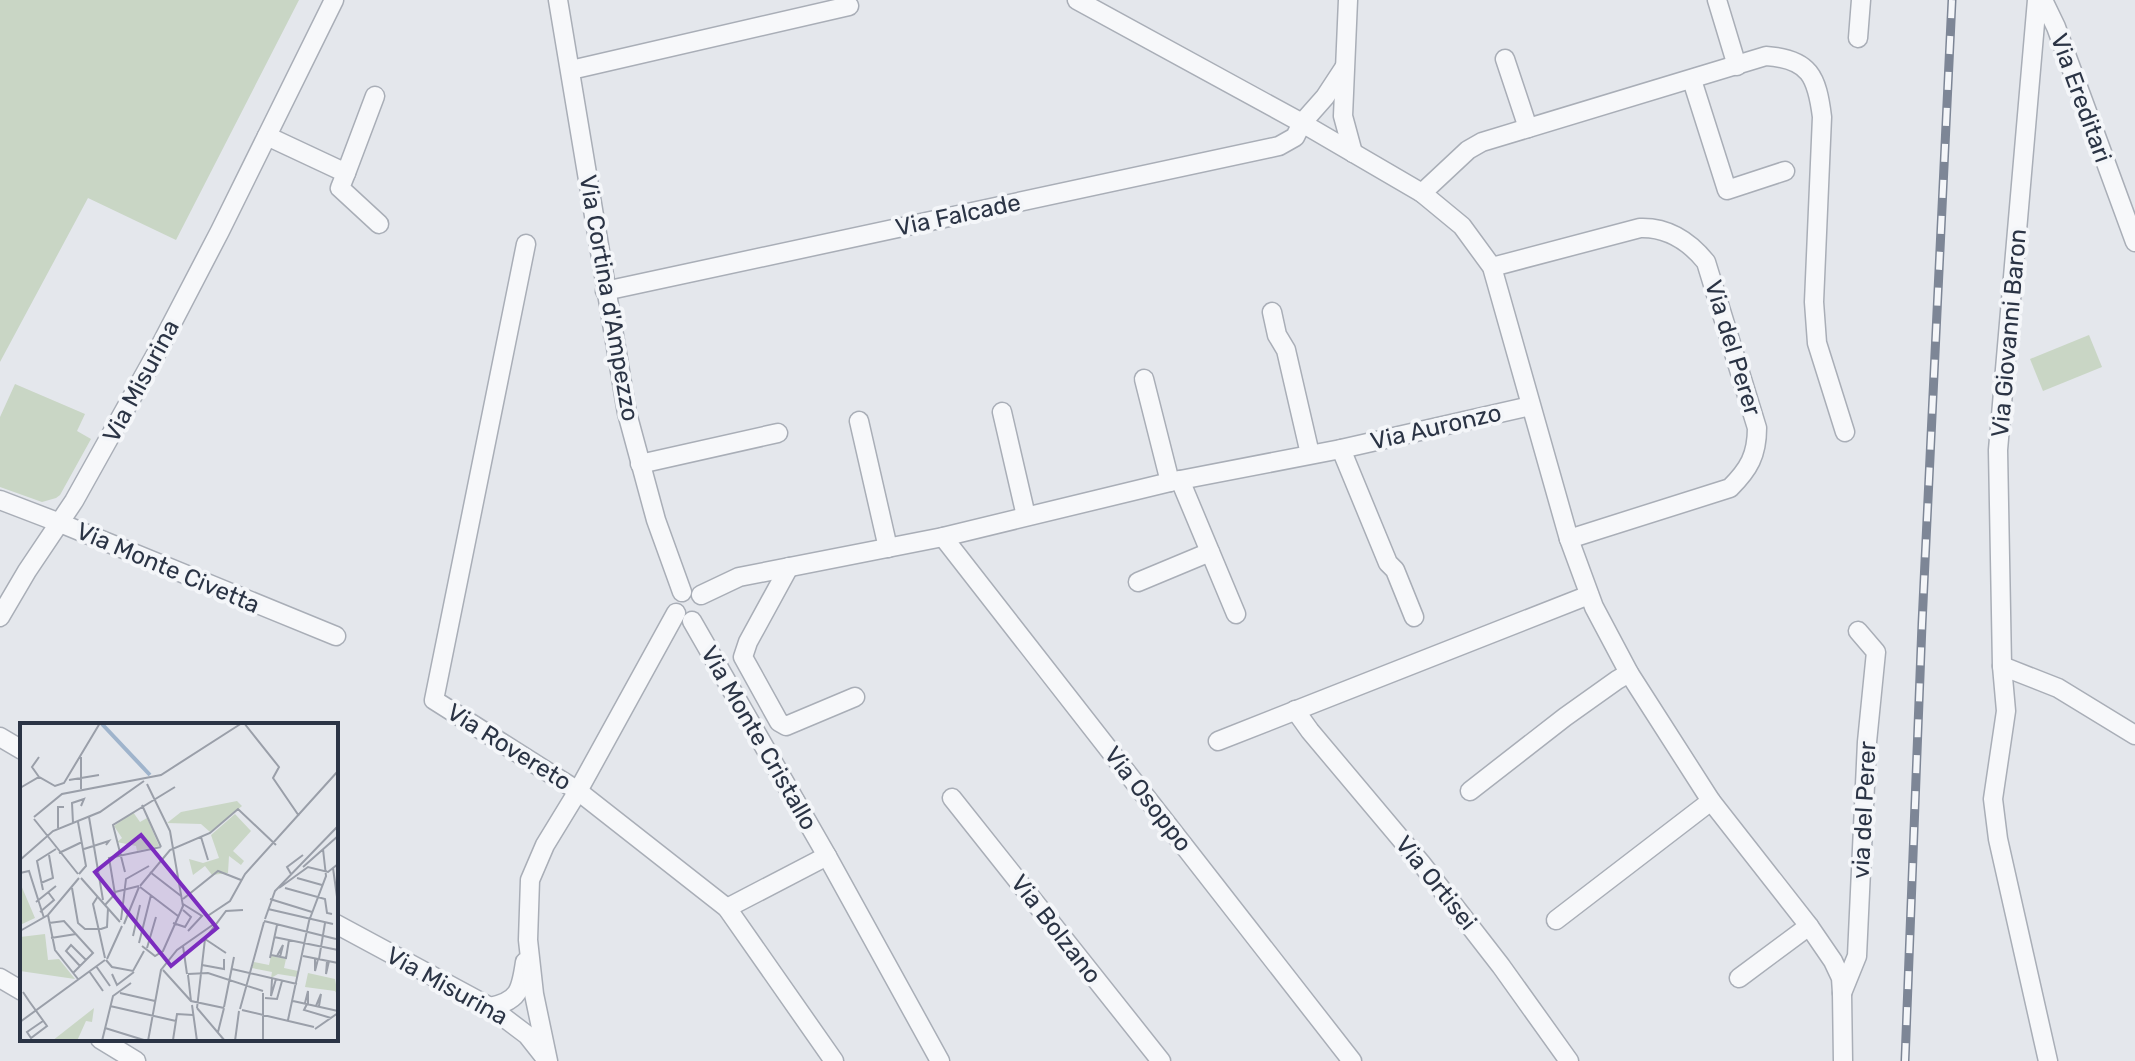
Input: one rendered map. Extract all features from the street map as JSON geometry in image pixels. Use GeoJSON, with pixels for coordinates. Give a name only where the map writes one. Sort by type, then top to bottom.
{"type":"FeatureCollection","features":[{"type":"Feature","properties":{"kind":"street","name":"Via Misurina"},"geometry":{"type":"LineString","coordinates":[[0,617],[99,458],[156,354],[334,0]]}},
{"type":"Feature","properties":{"kind":"street","name":"Via Cortina d'Ampezzo"},"geometry":{"type":"LineString","coordinates":[[558,0],[627,413],[656,520],[682,592]]}},
{"type":"Feature","properties":{"kind":"street"},"geometry":{"type":"LineString","coordinates":[[1077,0],[1302,123],[1422,193],[1462,226],[1492,267],[1569,539],[1589,595],[1629,673],[1711,801],[1833,961],[1841,978],[1843,1061]]}},
{"type":"Feature","properties":{"kind":"street"},"geometry":{"type":"LineString","coordinates":[[1348,0],[1343,116],[1353,153]]}},
{"type":"Feature","properties":{"kind":"street"},"geometry":{"type":"LineString","coordinates":[[1717,0],[1737,66]]}},
{"type":"Feature","properties":{"kind":"street"},"geometry":{"type":"LineString","coordinates":[[1858,38],[1861,0]]}},
{"type":"Feature","properties":{"kind":"street","name":"Via Ereditari"},"geometry":{"type":"LineString","coordinates":[[2040,0],[2056,27],[2135,242]]}},
{"type":"Feature","properties":{"kind":"street","name":"Via Giovanni Baron"},"geometry":{"type":"LineString","coordinates":[[2040,0],[1998,450],[2002,666],[2006,711],[1993,799],[1995,823],[2048,1061]]}},
{"type":"Feature","properties":{"kind":"street"},"geometry":{"type":"LineString","coordinates":[[571,70],[849,6]]}},
{"type":"Feature","properties":{"kind":"street"},"geometry":{"type":"LineString","coordinates":[[1422,193],[1468,150],[1482,142],[1766,56],[1784,57],[1797,63],[1809,72],[1818,91],[1822,117],[1814,302],[1817,343],[1845,432]]}},
{"type":"Feature","properties":{"kind":"street"},"geometry":{"type":"LineString","coordinates":[[1505,59],[1528,128]]}},
{"type":"Feature","properties":{"kind":"street","name":"Via Falcade"},"geometry":{"type":"LineString","coordinates":[[605,291],[1279,146],[1295,137],[1344,68]]}},
{"type":"Feature","properties":{"kind":"street"},"geometry":{"type":"LineString","coordinates":[[1692,80],[1727,190],[1785,171]]}},
{"type":"Feature","properties":{"kind":"street"},"geometry":{"type":"LineString","coordinates":[[375,96],[340,188],[379,224]]}},
{"type":"Feature","properties":{"kind":"street"},"geometry":{"type":"LineString","coordinates":[[267,136],[346,173]]}},
{"type":"Feature","properties":{"kind":"street","name":"Via del Perer"},"geometry":{"type":"LineString","coordinates":[[1492,267],[1640,228],[1666,230],[1682,239],[1706,262],[1757,428],[1755,451],[1747,471],[1730,488],[1569,539]]}},
{"type":"Feature","properties":{"kind":"street","name":"Via Rovereto"},"geometry":{"type":"LineString","coordinates":[[526,244],[434,700],[578,791],[727,908],[834,1061]]}},
{"type":"Feature","properties":{"kind":"street"},"geometry":{"type":"LineString","coordinates":[[1272,312],[1277,335],[1286,350],[1310,454]]}},
{"type":"Feature","properties":{"kind":"street"},"geometry":{"type":"LineString","coordinates":[[1144,379],[1175,481],[1236,614]]}},
{"type":"Feature","properties":{"kind":"street","name":"Via Auronzo"},"geometry":{"type":"LineString","coordinates":[[701,595],[739,577],[943,537],[1175,481],[1341,449],[1530,406]]}},
{"type":"Feature","properties":{"kind":"street"},"geometry":{"type":"LineString","coordinates":[[1002,412],[1026,516]]}},
{"type":"Feature","properties":{"kind":"street"},"geometry":{"type":"LineString","coordinates":[[859,421],[888,548]]}},
{"type":"Feature","properties":{"kind":"street"},"geometry":{"type":"LineString","coordinates":[[640,464],[778,433]]}},
{"type":"Feature","properties":{"kind":"street","name":"Via Auronzo"},"geometry":{"type":"LineString","coordinates":[[1341,449],[1414,617]]}},
{"type":"Feature","properties":{"kind":"street","name":"Via Monte Civetta"},"geometry":{"type":"LineString","coordinates":[[0,500],[336,636]]}},
{"type":"Feature","properties":{"kind":"street","name":"Via Osoppo"},"geometry":{"type":"LineString","coordinates":[[943,537],[1352,1061]]}},
{"type":"Feature","properties":{"kind":"street"},"geometry":{"type":"LineString","coordinates":[[1138,582],[1210,552]]}},
{"type":"Feature","properties":{"kind":"street"},"geometry":{"type":"LineString","coordinates":[[789,567],[743,657],[779,722],[786,726],[855,697]]}},
{"type":"Feature","properties":{"kind":"street"},"geometry":{"type":"LineString","coordinates":[[490,1007],[515,998],[520,988],[528,940],[530,880],[545,845],[684,617],[674,602],[682,592],[693,590],[701,595]]}},
{"type":"Feature","properties":{"kind":"street","name":"Via Monte Cristallo"},"geometry":{"type":"LineString","coordinates":[[684,617],[700,617],[704,612],[701,595]]}},
{"type":"Feature","properties":{"kind":"street"},"geometry":{"type":"LineString","coordinates":[[1218,741],[1589,595]]}},
{"type":"Feature","properties":{"kind":"street","name":"Via Monte Cristallo"},"geometry":{"type":"LineString","coordinates":[[684,617],[827,856],[940,1061]]}},
{"type":"Feature","properties":{"kind":"street","name":"via del Perer"},"geometry":{"type":"LineString","coordinates":[[1842,993],[1857,956],[1867,742],[1876,652],[1858,631]]}},
{"type":"Feature","properties":{"kind":"street"},"geometry":{"type":"LineString","coordinates":[[2002,666],[2058,688],[2135,735]]}},
{"type":"Feature","properties":{"kind":"street"},"geometry":{"type":"LineString","coordinates":[[1470,791],[1565,717],[1629,673]]}},
{"type":"Feature","properties":{"kind":"street","name":"Via Ortisei"},"geometry":{"type":"LineString","coordinates":[[1295,710],[1421,863],[1501,966],[1569,1061]]}},
{"type":"Feature","properties":{"kind":"street"},"geometry":{"type":"LineString","coordinates":[[0,737],[20,749]]}},
{"type":"Feature","properties":{"kind":"street","name":"Via Bolzano"},"geometry":{"type":"LineString","coordinates":[[952,798],[1161,1061]]}},
{"type":"Feature","properties":{"kind":"street"},"geometry":{"type":"LineString","coordinates":[[1556,920],[1711,801]]}},
{"type":"Feature","properties":{"kind":"street","name":"Via Monte Cristallo"},"geometry":{"type":"LineString","coordinates":[[727,908],[827,856]]}},
{"type":"Feature","properties":{"kind":"street","name":"Via Misurina"},"geometry":{"type":"LineString","coordinates":[[338,925],[490,1007],[527,1035],[548,1061]]}},
{"type":"Feature","properties":{"kind":"street"},"geometry":{"type":"LineString","coordinates":[[1739,978],[1809,926]]}},
{"type":"Feature","properties":{"kind":"street"},"geometry":{"type":"LineString","coordinates":[[528,940],[534,994],[548,1061]]}},
{"type":"Feature","properties":{"kind":"street"},"geometry":{"type":"LineString","coordinates":[[0,978],[20,990]]}},
{"type":"Feature","properties":{"kind":"street"},"geometry":{"type":"LineString","coordinates":[[103,1041],[136,1061]]}},
{"type":"Feature","properties":{"kind":"green space"},"geometry":{"type":"Polygon","coordinates":[[[0,0],[299,0],[176,240],[88,198],[0,362],[0,0]]]}},
{"type":"Feature","properties":{"kind":"green space"},"geometry":{"type":"Polygon","coordinates":[[[2089,335],[2102,367],[2043,391],[2030,359],[2089,335]]]}},
{"type":"Feature","properties":{"kind":"green space"},"geometry":{"type":"Polygon","coordinates":[[[15,384],[85,414],[77,431],[91,439],[56,498],[42,502],[0,487],[0,417],[15,384]]]}},
{"type":"Feature","properties":{"kind":"railway"},"geometry":{"type":"LineString","coordinates":[[1905,1061],[1952,0]]}}]}
